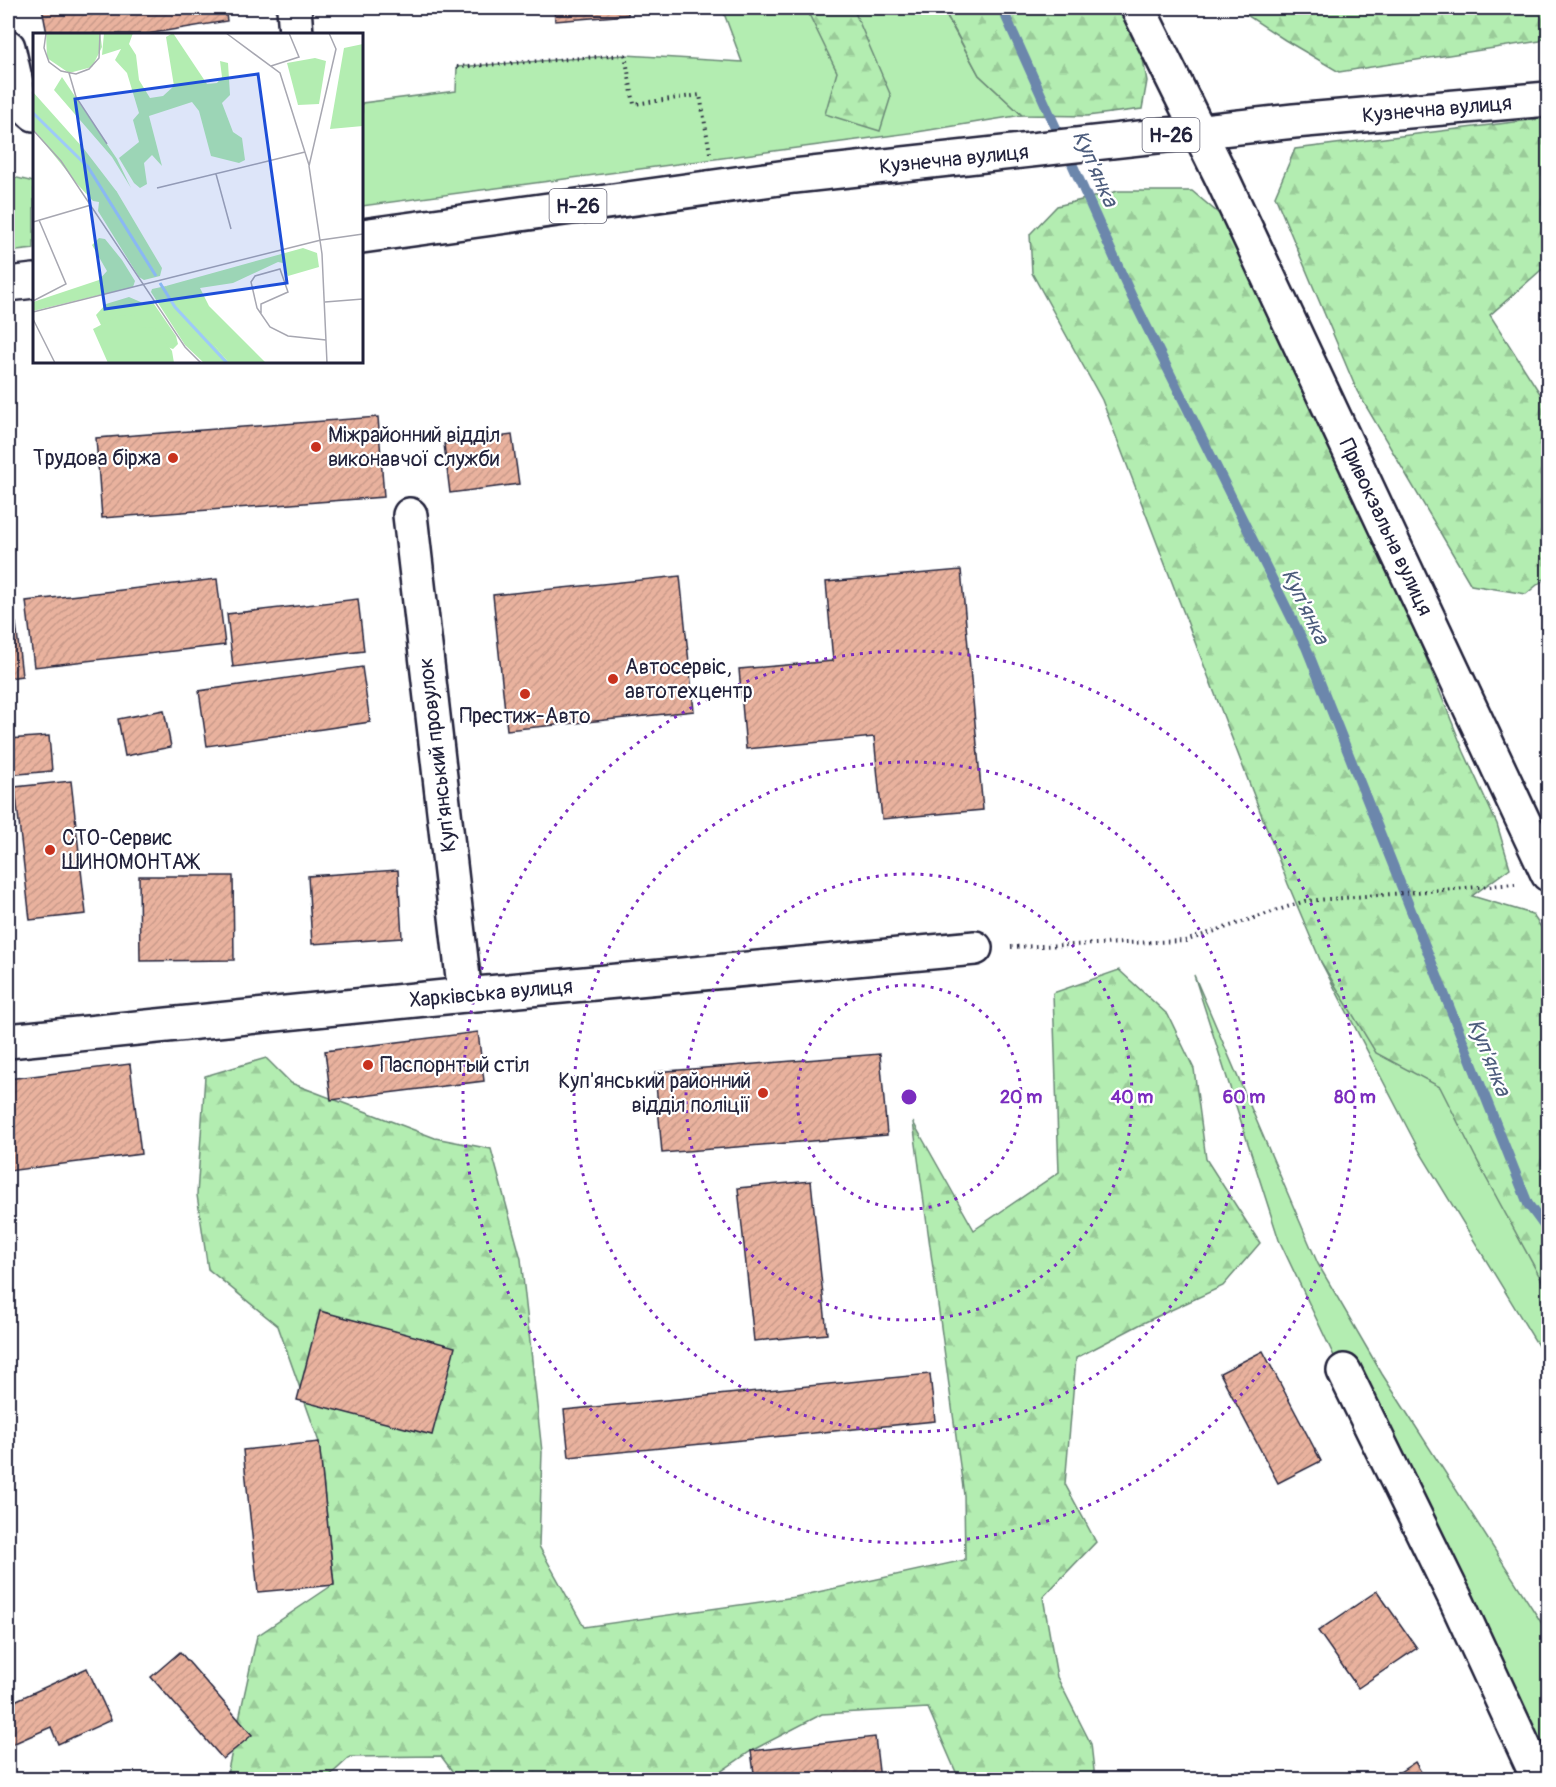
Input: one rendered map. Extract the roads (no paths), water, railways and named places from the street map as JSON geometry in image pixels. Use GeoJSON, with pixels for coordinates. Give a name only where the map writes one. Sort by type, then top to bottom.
{"type":"FeatureCollection","features":[{"type":"Feature","properties":{"kind":"street"},"geometry":{"type":"LineString","coordinates":[[294,8],[296,33]]}},
{"type":"Feature","properties":{"kind":"street","name":"Привокзальна вулиця"},"geometry":{"type":"LineString","coordinates":[[1138,8],[1223,180],[1537,879]]}},
{"type":"Feature","properties":{"kind":"street"},"geometry":{"type":"LineString","coordinates":[[8,47],[20,101],[33,113]]}},
{"type":"Feature","properties":{"kind":"street","name":"Кузнечна вулиця"},"geometry":{"type":"LineString","coordinates":[[363,236],[794,176],[1282,123],[1548,99]]}},
{"type":"Feature","properties":{"kind":"street"},"geometry":{"type":"LineString","coordinates":[[8,284],[33,281]]}},
{"type":"Feature","properties":{"kind":"street","name":"Куп'янський провулок"},"geometry":{"type":"LineString","coordinates":[[410,515],[465,995]]}},
{"type":"Feature","properties":{"kind":"street","name":"Харківська вулиця"},"geometry":{"type":"LineString","coordinates":[[8,1041],[465,995],[975,948]]}},
{"type":"Feature","properties":{"kind":"street"},"geometry":{"type":"LineString","coordinates":[[1344,1371],[1457,1602],[1539,1779]]}},
{"type":"Feature","properties":{"kind":"waterway","name":"Куп'янка"},"geometry":{"type":"LineString","coordinates":[[1002,8],[1132,297],[1306,647],[1528,1204],[1548,1231]]}},
{"type":"Feature","properties":{"kind":"place","name":"Міжрайонний відділ виконавчої служби"},"geometry":{"type":"Point","coordinates":[316,447]}},
{"type":"Feature","properties":{"kind":"place","name":"Трудова біржа"},"geometry":{"type":"Point","coordinates":[173,458]}},
{"type":"Feature","properties":{"kind":"place","name":"Автосервіс, автотехцентр"},"geometry":{"type":"Point","coordinates":[613,679]}},
{"type":"Feature","properties":{"kind":"place","name":"Престиж-Авто"},"geometry":{"type":"Point","coordinates":[525,694]}},
{"type":"Feature","properties":{"kind":"place","name":"СТО-Сервис ШИНОМОНТАЖ"},"geometry":{"type":"Point","coordinates":[50,850]}},
{"type":"Feature","properties":{"kind":"place","name":"Паспорнтый стіл"},"geometry":{"type":"Point","coordinates":[368,1065]}},
{"type":"Feature","properties":{"kind":"place","name":"Куп'янський районний відділ поліції"},"geometry":{"type":"Point","coordinates":[763,1093]}}]}
